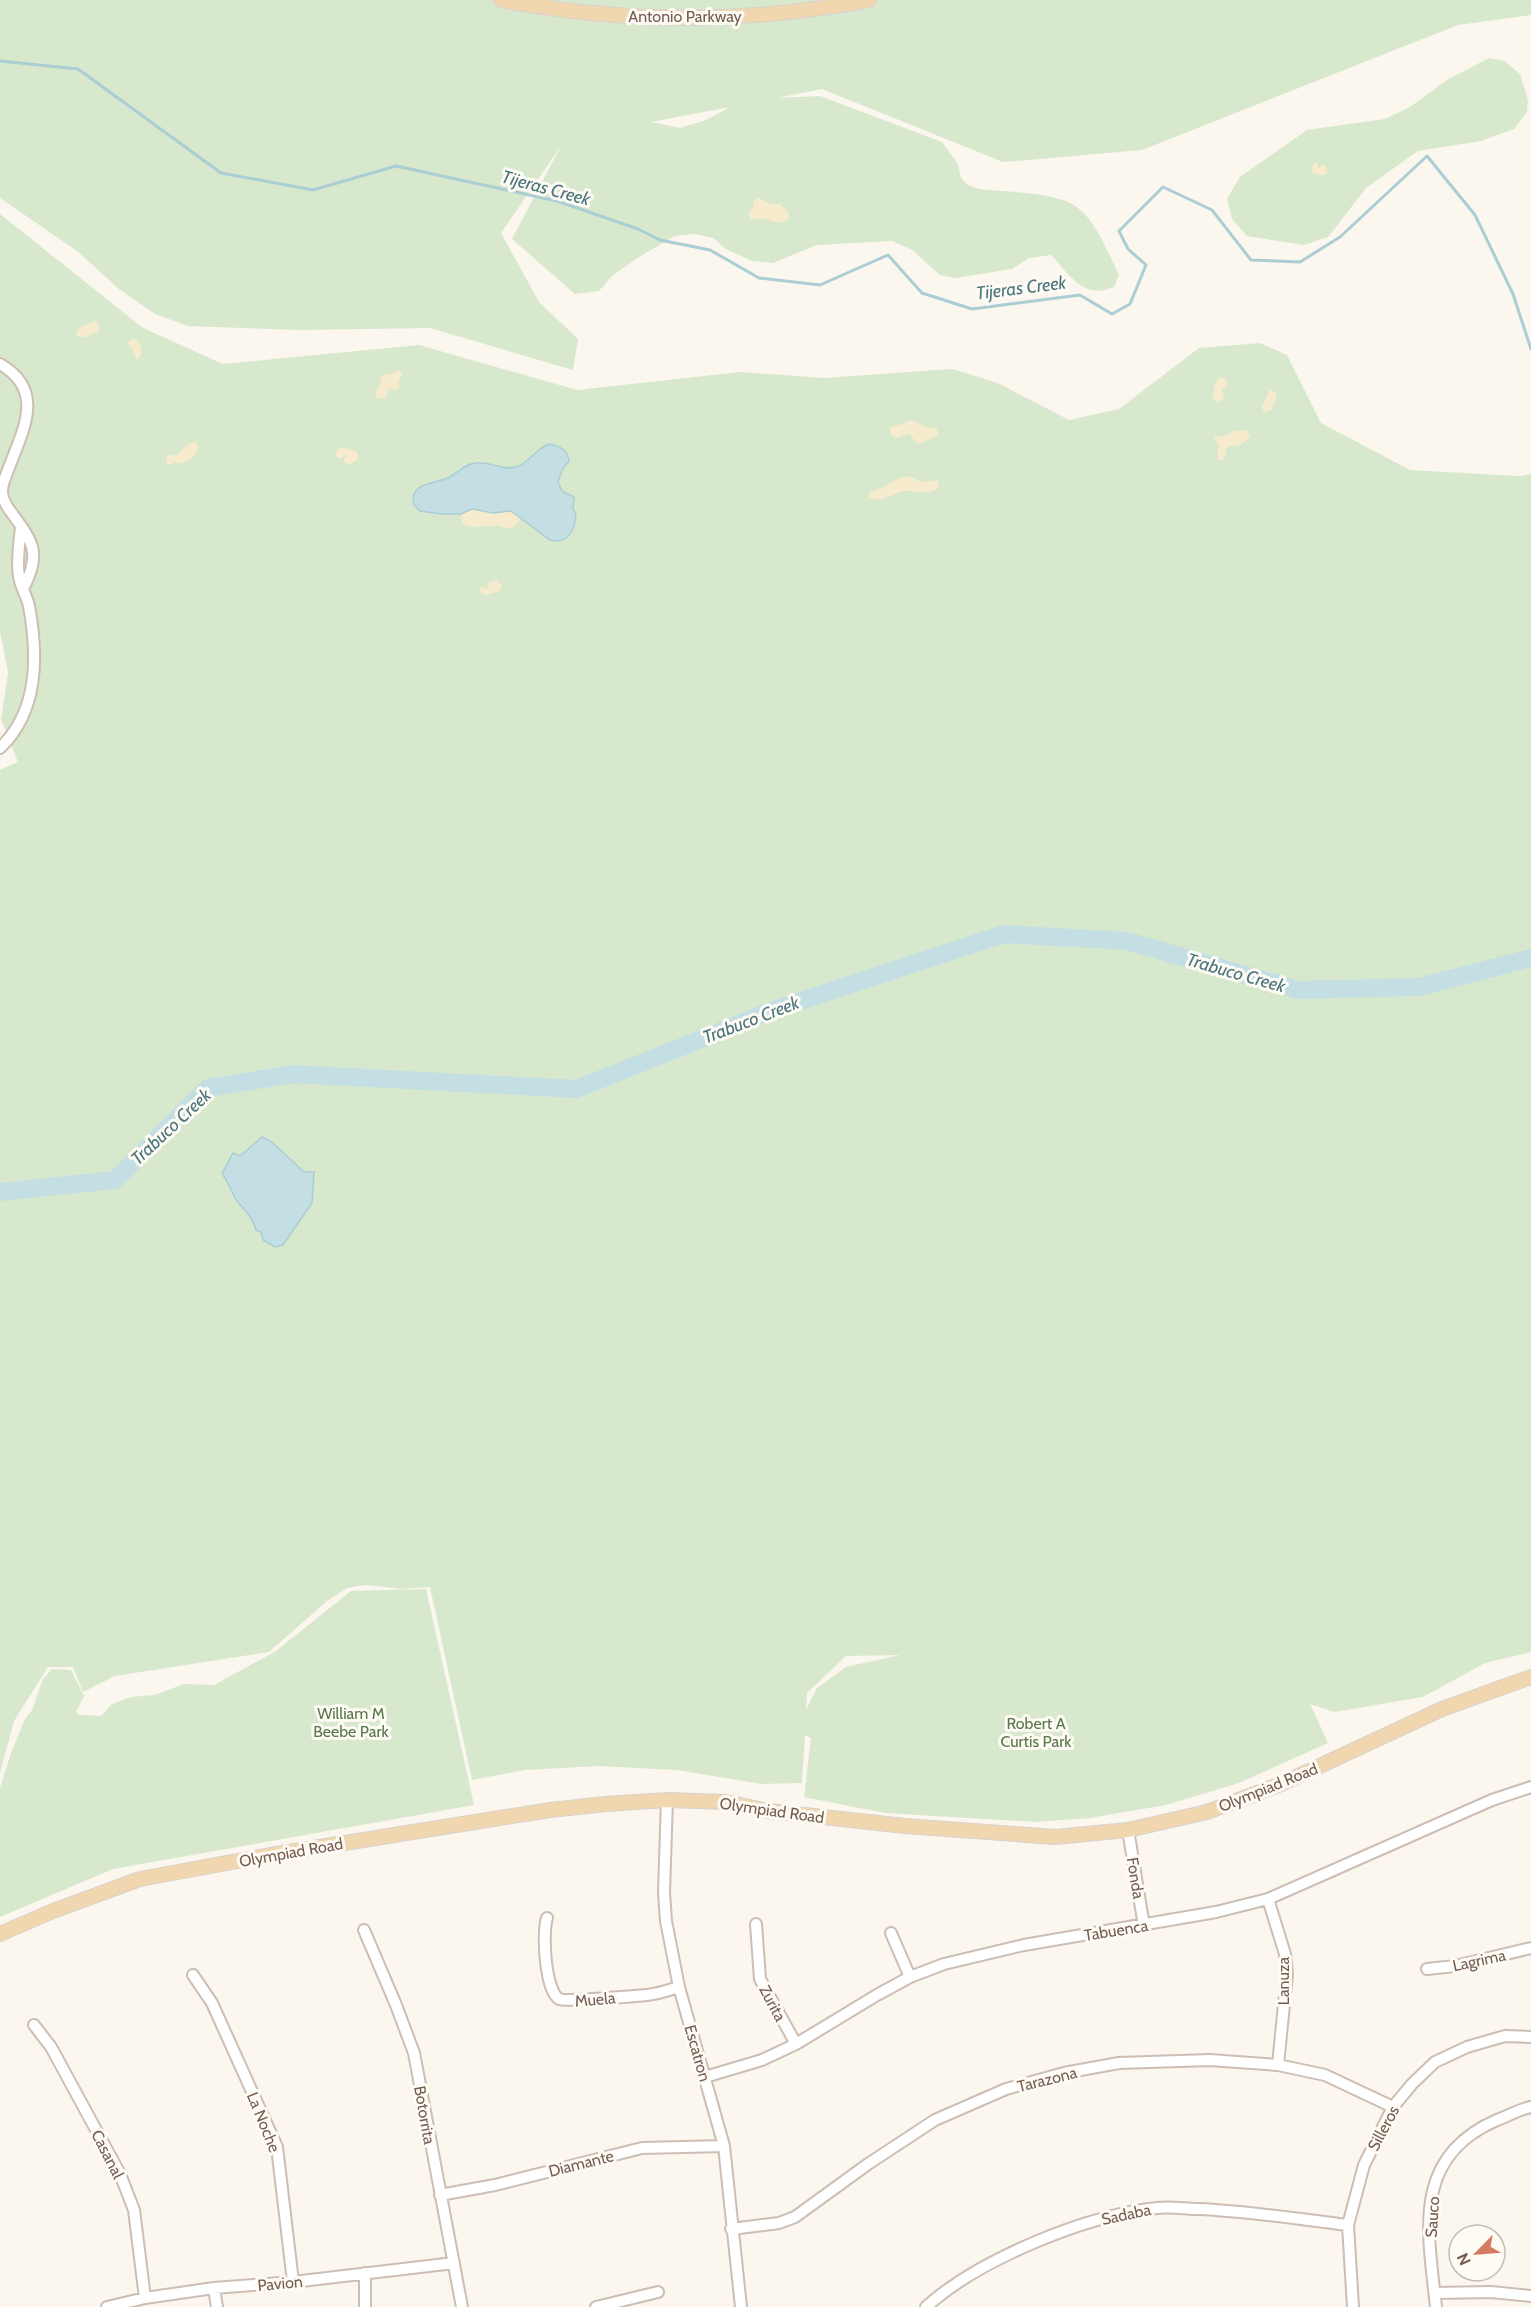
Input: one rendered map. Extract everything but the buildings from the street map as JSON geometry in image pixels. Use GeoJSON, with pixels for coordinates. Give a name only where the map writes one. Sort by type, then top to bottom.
{"type":"FeatureCollection","features":[{"type":"Feature","properties":{"kind":"main road","name":"Antonio Parkway"},"geometry":{"type":"LineString","coordinates":[[501,0],[595,15],[657,18],[716,18],[789,12],[869,0]]}},
{"type":"Feature","properties":{"kind":"main road","name":"Olympiad Road"},"geometry":{"type":"LineString","coordinates":[[0,1934],[140,1878],[550,1810],[667,1800],[726,1802],[768,1811],[994,1833],[1055,1837],[1128,1830],[1207,1812],[1281,1784],[1442,1709],[1531,1677]]}},
{"type":"Feature","properties":{"kind":"street"},"geometry":{"type":"LineString","coordinates":[[0,364],[17,377],[26,392],[29,411],[2,493],[8,508],[21,526],[19,576],[24,587],[36,651],[32,689],[24,714],[16,730],[0,748]]}},
{"type":"Feature","properties":{"kind":"street","name":"Tabuenca"},"geometry":{"type":"LineString","coordinates":[[705,2077],[762,2060],[796,2044],[910,1977],[944,1964],[973,1955],[1144,1926],[1268,1899],[1492,1800],[1531,1787]]}},
{"type":"Feature","properties":{"kind":"street","name":"Escatron"},"geometry":{"type":"LineString","coordinates":[[667,1800],[664,1892],[666,1921],[679,1987],[724,2146],[741,2307]]}},
{"type":"Feature","properties":{"kind":"street","name":"Fonda"},"geometry":{"type":"LineString","coordinates":[[1128,1830],[1144,1926]]}},
{"type":"Feature","properties":{"kind":"street","name":"Lanuza"},"geometry":{"type":"LineString","coordinates":[[1268,1899],[1285,1954],[1287,1974],[1278,2066]]}},
{"type":"Feature","properties":{"kind":"street","name":"Muela"},"geometry":{"type":"LineString","coordinates":[[547,1918],[544,1938],[550,1984],[553,1993],[560,1999],[570,2002],[592,1998],[648,1995],[679,1987]]}},
{"type":"Feature","properties":{"kind":"street","name":"Zurita"},"geometry":{"type":"LineString","coordinates":[[756,1924],[760,1979],[796,2044]]}},
{"type":"Feature","properties":{"kind":"street","name":"Botorrita"},"geometry":{"type":"LineString","coordinates":[[364,1930],[414,2053],[462,2307]]}},
{"type":"Feature","properties":{"kind":"street"},"geometry":{"type":"LineString","coordinates":[[891,1933],[910,1977]]}},
{"type":"Feature","properties":{"kind":"street","name":"Lagrima"},"geometry":{"type":"LineString","coordinates":[[1426,1969],[1455,1966],[1531,1948]]}},
{"type":"Feature","properties":{"kind":"street","name":"La Noche"},"geometry":{"type":"LineString","coordinates":[[193,1976],[212,2003],[277,2147],[293,2282]]}},
{"type":"Feature","properties":{"kind":"street","name":"Casanal"},"geometry":{"type":"LineString","coordinates":[[34,2025],[51,2047],[120,2174],[134,2210],[145,2298]]}},
{"type":"Feature","properties":{"kind":"street","name":"Silleros"},"geometry":{"type":"LineString","coordinates":[[1353,2307],[1348,2225],[1364,2165],[1393,2107],[1412,2084],[1435,2062],[1467,2047],[1504,2036],[1531,2037]]}},
{"type":"Feature","properties":{"kind":"street","name":"Tarazona"},"geometry":{"type":"LineString","coordinates":[[731,2229],[779,2223],[795,2217],[868,2164],[935,2120],[1006,2089],[1064,2073],[1119,2063],[1210,2060],[1278,2066],[1325,2075],[1393,2107]]}},
{"type":"Feature","properties":{"kind":"street","name":"Sauco"},"geometry":{"type":"LineString","coordinates":[[1436,2307],[1428,2226],[1431,2197],[1441,2168],[1455,2147],[1476,2129],[1531,2107]]}},
{"type":"Feature","properties":{"kind":"street","name":"Diamante"},"geometry":{"type":"LineString","coordinates":[[440,2195],[495,2185],[642,2148],[724,2146]]}},
{"type":"Feature","properties":{"kind":"street","name":"Sadaba"},"geometry":{"type":"LineString","coordinates":[[926,2307],[938,2296],[989,2264],[1041,2240],[1103,2218],[1159,2208],[1216,2210],[1348,2225]]}},
{"type":"Feature","properties":{"kind":"street","name":"Pavion"},"geometry":{"type":"LineString","coordinates":[[107,2307],[145,2298],[214,2288],[293,2282],[454,2263]]}},
{"type":"Feature","properties":{"kind":"street"},"geometry":{"type":"LineString","coordinates":[[365,2273],[365,2307]]}},
{"type":"Feature","properties":{"kind":"street"},"geometry":{"type":"LineString","coordinates":[[214,2288],[217,2307]]}},
{"type":"Feature","properties":{"kind":"street"},"geometry":{"type":"LineString","coordinates":[[596,2307],[658,2292]]}},
{"type":"Feature","properties":{"kind":"street"},"geometry":{"type":"LineString","coordinates":[[1435,2293],[1491,2292],[1531,2296]]}},
{"type":"Feature","properties":{"kind":"green space"},"geometry":{"type":"Polygon","coordinates":[[[0,0],[1531,0],[1531,15],[1458,25],[1142,150],[1003,162],[822,89],[777,98],[820,96],[942,142],[958,164],[961,178],[968,185],[979,189],[1045,196],[1078,208],[1085,214],[1102,239],[1119,275],[1114,287],[1103,290],[1085,288],[1071,277],[1051,255],[1029,258],[1012,269],[955,278],[940,275],[912,250],[892,241],[817,245],[773,263],[752,261],[726,249],[713,238],[695,234],[675,236],[639,257],[612,276],[599,291],[575,294],[512,239],[561,146],[501,233],[539,302],[578,339],[573,370],[430,328],[299,330],[188,326],[155,314],[119,289],[77,251],[0,198],[0,0]],[[730,107],[651,122],[680,128],[706,120],[730,107]]]}},
{"type":"Feature","properties":{"kind":"green space"},"geometry":{"type":"Polygon","coordinates":[[[1489,58],[1504,61],[1520,74],[1528,100],[1527,112],[1514,129],[1481,141],[1418,151],[1366,188],[1328,237],[1304,245],[1247,236],[1232,219],[1227,199],[1240,177],[1307,130],[1385,119],[1410,107],[1447,80],[1489,58]]]}},
{"type":"Feature","properties":{"kind":"green space","name":"Robert A Curtis Park"},"geometry":{"type":"Polygon","coordinates":[[[0,214],[143,328],[223,364],[419,345],[577,390],[740,372],[824,378],[952,369],[998,383],[1069,420],[1119,409],[1199,348],[1260,343],[1287,355],[1321,423],[1410,470],[1520,476],[1531,474],[1531,1652],[1485,1663],[1423,1697],[1334,1712],[1310,1704],[1328,1743],[1239,1783],[1166,1805],[1090,1818],[1035,1822],[885,1813],[804,1797],[811,1738],[805,1735],[802,1783],[762,1784],[677,1770],[597,1766],[525,1770],[472,1780],[430,1587],[402,1589],[365,1585],[347,1588],[327,1601],[269,1652],[115,1676],[83,1692],[73,1667],[48,1667],[14,1721],[0,1773],[0,770],[18,762],[1,719],[8,673],[0,631],[0,214]],[[262,1137],[240,1156],[233,1153],[228,1178],[233,1194],[256,1229],[261,1232],[263,1240],[312,1184],[314,1172],[304,1172],[262,1137]],[[900,1655],[846,1656],[807,1693],[806,1710],[817,1688],[846,1667],[900,1655]]]}},
{"type":"Feature","properties":{"kind":"green space","name":"William M Beebe Park"},"geometry":{"type":"Polygon","coordinates":[[[426,1589],[474,1805],[113,1869],[0,1917],[0,1788],[25,1719],[32,1710],[43,1679],[52,1669],[71,1670],[84,1696],[76,1712],[80,1715],[101,1716],[112,1704],[131,1697],[155,1695],[184,1684],[214,1685],[276,1651],[351,1591],[426,1589]]]}},
{"type":"Feature","properties":{"kind":"sand"},"geometry":{"type":"Polygon","coordinates":[[[1317,162],[1319,169],[1322,165],[1326,167],[1327,174],[1313,173],[1311,167],[1317,162]]]}},
{"type":"Feature","properties":{"kind":"sand"},"geometry":{"type":"Polygon","coordinates":[[[759,198],[771,204],[780,204],[788,212],[789,220],[778,223],[763,218],[751,220],[748,214],[754,201],[759,198]]]}},
{"type":"Feature","properties":{"kind":"sand"},"geometry":{"type":"Polygon","coordinates":[[[96,321],[99,332],[85,337],[76,336],[76,332],[82,326],[96,321]]]}},
{"type":"Feature","properties":{"kind":"sand"},"geometry":{"type":"Polygon","coordinates":[[[132,339],[137,341],[141,347],[141,355],[138,359],[127,343],[132,339]]]}},
{"type":"Feature","properties":{"kind":"sand"},"geometry":{"type":"Polygon","coordinates":[[[398,370],[403,374],[398,381],[400,388],[396,390],[389,388],[386,398],[377,398],[375,393],[380,385],[381,377],[385,374],[391,375],[398,370]]]}},
{"type":"Feature","properties":{"kind":"sand"},"geometry":{"type":"Polygon","coordinates":[[[1224,377],[1228,384],[1222,390],[1224,398],[1218,402],[1213,398],[1214,387],[1219,378],[1224,377]]]}},
{"type":"Feature","properties":{"kind":"sand"},"geometry":{"type":"Polygon","coordinates":[[[1270,390],[1276,392],[1275,398],[1272,409],[1264,413],[1262,406],[1270,390]]]}},
{"type":"Feature","properties":{"kind":"sand"},"geometry":{"type":"Polygon","coordinates":[[[909,420],[924,427],[937,429],[938,436],[918,444],[909,434],[897,438],[891,435],[890,427],[909,420]]]}},
{"type":"Feature","properties":{"kind":"sand"},"geometry":{"type":"Polygon","coordinates":[[[1245,430],[1250,434],[1249,438],[1240,445],[1227,447],[1224,460],[1219,460],[1217,454],[1219,447],[1214,437],[1245,430]]]}},
{"type":"Feature","properties":{"kind":"sand"},"geometry":{"type":"Polygon","coordinates":[[[195,442],[199,447],[193,457],[181,464],[176,462],[169,465],[166,462],[167,456],[178,454],[188,444],[195,442]]]}},
{"type":"Feature","properties":{"kind":"sand"},"geometry":{"type":"Polygon","coordinates":[[[338,449],[356,451],[358,455],[357,460],[351,464],[343,462],[347,454],[340,459],[335,456],[338,449]]]}},
{"type":"Feature","properties":{"kind":"sand"},"geometry":{"type":"Polygon","coordinates":[[[908,476],[921,482],[937,480],[939,487],[931,492],[901,492],[877,500],[868,496],[871,491],[881,489],[908,476]]]}},
{"type":"Feature","properties":{"kind":"sand"},"geometry":{"type":"Polygon","coordinates":[[[472,509],[490,513],[509,511],[515,513],[520,520],[511,528],[470,526],[462,523],[461,514],[472,509]]]}},
{"type":"Feature","properties":{"kind":"sand"},"geometry":{"type":"Polygon","coordinates":[[[497,580],[502,586],[500,591],[485,595],[479,592],[480,586],[488,589],[487,583],[497,580]]]}},
{"type":"Feature","properties":{"kind":"water"},"geometry":{"type":"Polygon","coordinates":[[[550,444],[567,454],[569,461],[562,470],[558,482],[562,491],[574,497],[573,509],[576,514],[574,526],[569,535],[562,540],[550,540],[511,511],[493,513],[472,509],[461,514],[442,514],[420,511],[414,505],[413,498],[418,488],[448,478],[468,465],[487,463],[506,468],[516,467],[550,444]]]}},
{"type":"Feature","properties":{"kind":"water"},"geometry":{"type":"Polygon","coordinates":[[[262,1137],[272,1142],[304,1172],[314,1172],[312,1203],[283,1245],[275,1247],[263,1240],[261,1232],[256,1230],[251,1217],[237,1201],[222,1174],[233,1153],[240,1156],[262,1137]]]}},
{"type":"Feature","properties":{"kind":"waterway","name":"Tijeras Creek"},"geometry":{"type":"LineString","coordinates":[[0,61],[78,69],[221,173],[313,190],[396,166],[557,201],[638,229],[660,240],[710,250],[759,278],[820,285],[888,255],[922,293],[972,309],[1080,295],[1112,314],[1130,304],[1146,265],[1128,249],[1119,231],[1163,187],[1212,210],[1251,260],[1300,262],[1340,237],[1427,156],[1475,215],[1513,294],[1531,349]]}},
{"type":"Feature","properties":{"kind":"waterway","name":"Trabuco Creek"},"geometry":{"type":"LineString","coordinates":[[0,1192],[115,1180],[208,1088],[293,1074],[577,1089],[776,1009],[1004,934],[1127,941],[1298,990],[1419,987],[1531,958]]}}]}
